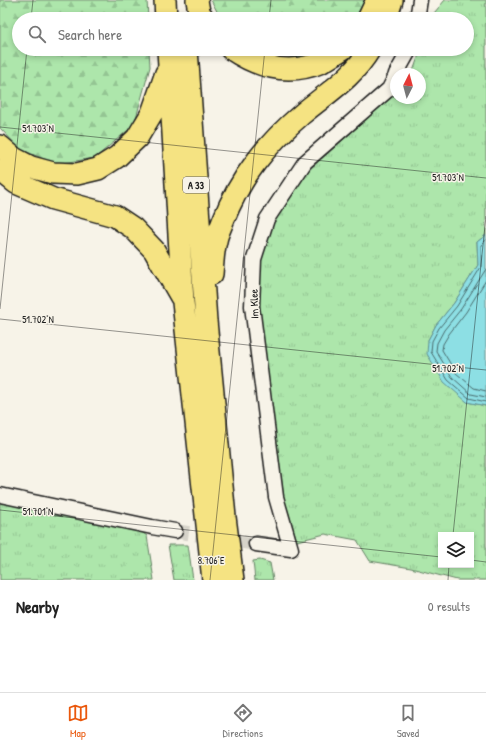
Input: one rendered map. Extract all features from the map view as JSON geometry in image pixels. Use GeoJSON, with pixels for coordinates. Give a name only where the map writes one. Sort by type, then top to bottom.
{"type":"FeatureCollection","features":[{"type":"Feature","properties":{"kind":"highway"},"geometry":{"type":"LineString","coordinates":[[165,0],[166,12]]}},
{"type":"Feature","properties":{"kind":"highway"},"geometry":{"type":"LineString","coordinates":[[185,0],[186,12]]}},
{"type":"Feature","properties":{"kind":"highway"},"geometry":{"type":"LineString","coordinates":[[197,0],[199,12]]}},
{"type":"Feature","properties":{"kind":"highway"},"geometry":{"type":"LineString","coordinates":[[371,12],[376,0]]}},
{"type":"Feature","properties":{"kind":"highway"},"geometry":{"type":"LineString","coordinates":[[388,12],[392,0]]}},
{"type":"Feature","properties":{"kind":"highway","name":"A 33"},"geometry":{"type":"LineString","coordinates":[[187,56],[206,320],[225,517],[233,580]]}},
{"type":"Feature","properties":{"kind":"highway"},"geometry":{"type":"LineString","coordinates":[[242,56],[262,66],[284,69],[308,67],[322,62],[332,56]]}},
{"type":"Feature","properties":{"kind":"highway"},"geometry":{"type":"LineString","coordinates":[[206,320],[216,240],[234,195],[252,166],[277,138],[302,114],[331,92],[362,62],[366,56]]}},
{"type":"Feature","properties":{"kind":"highway"},"geometry":{"type":"LineString","coordinates":[[0,146],[14,158],[31,167],[53,173],[77,174],[98,169],[117,157],[137,138],[152,113],[168,57]]}},
{"type":"Feature","properties":{"kind":"highway","name":"A 33"},"geometry":{"type":"LineString","coordinates":[[168,57],[183,302],[213,580]]}},
{"type":"Feature","properties":{"kind":"highway"},"geometry":{"type":"LineString","coordinates":[[0,170],[16,183],[53,199],[115,216],[134,228],[154,250],[183,302]]}},
{"type":"Feature","properties":{"kind":"lane"},"geometry":{"type":"LineString","coordinates":[[418,12],[420,0]]}},
{"type":"Feature","properties":{"kind":"lane","name":"Im Klee"},"geometry":{"type":"LineString","coordinates":[[399,68],[406,56]]}},
{"type":"Feature","properties":{"kind":"lane","name":"Im Klee"},"geometry":{"type":"LineString","coordinates":[[256,544],[290,549],[276,497],[252,306],[254,259],[267,219],[305,162],[390,86]]}},
{"type":"Feature","properties":{"kind":"lane"},"geometry":{"type":"LineString","coordinates":[[0,495],[152,527],[175,530]]}},
{"type":"Feature","properties":{"kind":"green space"},"geometry":{"type":"Polygon","coordinates":[[[0,0],[147,0],[148,12],[12,12],[12,56],[149,56],[150,67],[134,125],[95,158],[56,164],[20,149],[0,128],[0,0]]]}},
{"type":"Feature","properties":{"kind":"green space"},"geometry":{"type":"Polygon","coordinates":[[[211,0],[369,0],[363,12],[217,12],[211,0]]]}},
{"type":"Feature","properties":{"kind":"green space"},"geometry":{"type":"Polygon","coordinates":[[[445,0],[486,0],[486,235],[477,242],[478,265],[454,303],[436,325],[428,340],[467,402],[486,406],[486,580],[457,580],[411,568],[370,561],[357,540],[325,534],[297,541],[284,498],[259,304],[260,260],[273,220],[301,177],[390,98],[390,104],[426,104],[426,68],[414,68],[418,56],[474,56],[474,12],[435,12],[445,0]]]}},
{"type":"Feature","properties":{"kind":"green space"},"geometry":{"type":"Polygon","coordinates":[[[290,56],[311,56],[305,59],[290,56]]]}},
{"type":"Feature","properties":{"kind":"green space"},"geometry":{"type":"Polygon","coordinates":[[[0,499],[132,525],[147,536],[154,580],[0,580],[0,499]]]}},
{"type":"Feature","properties":{"kind":"green space"},"geometry":{"type":"Polygon","coordinates":[[[168,545],[188,545],[193,580],[174,580],[168,545]]]}},
{"type":"Feature","properties":{"kind":"green space"},"geometry":{"type":"Polygon","coordinates":[[[260,560],[270,563],[273,580],[255,580],[253,561],[260,560]]]}},
{"type":"Feature","properties":{"kind":"water"},"geometry":{"type":"Polygon","coordinates":[[[486,235],[486,406],[467,402],[444,382],[427,354],[428,340],[436,325],[454,303],[478,265],[477,242],[486,235]]]}},
{"type":"Feature","properties":{"kind":"tunnel"},"geometry":{"type":"LineString","coordinates":[[175,531],[256,544]]}}]}
